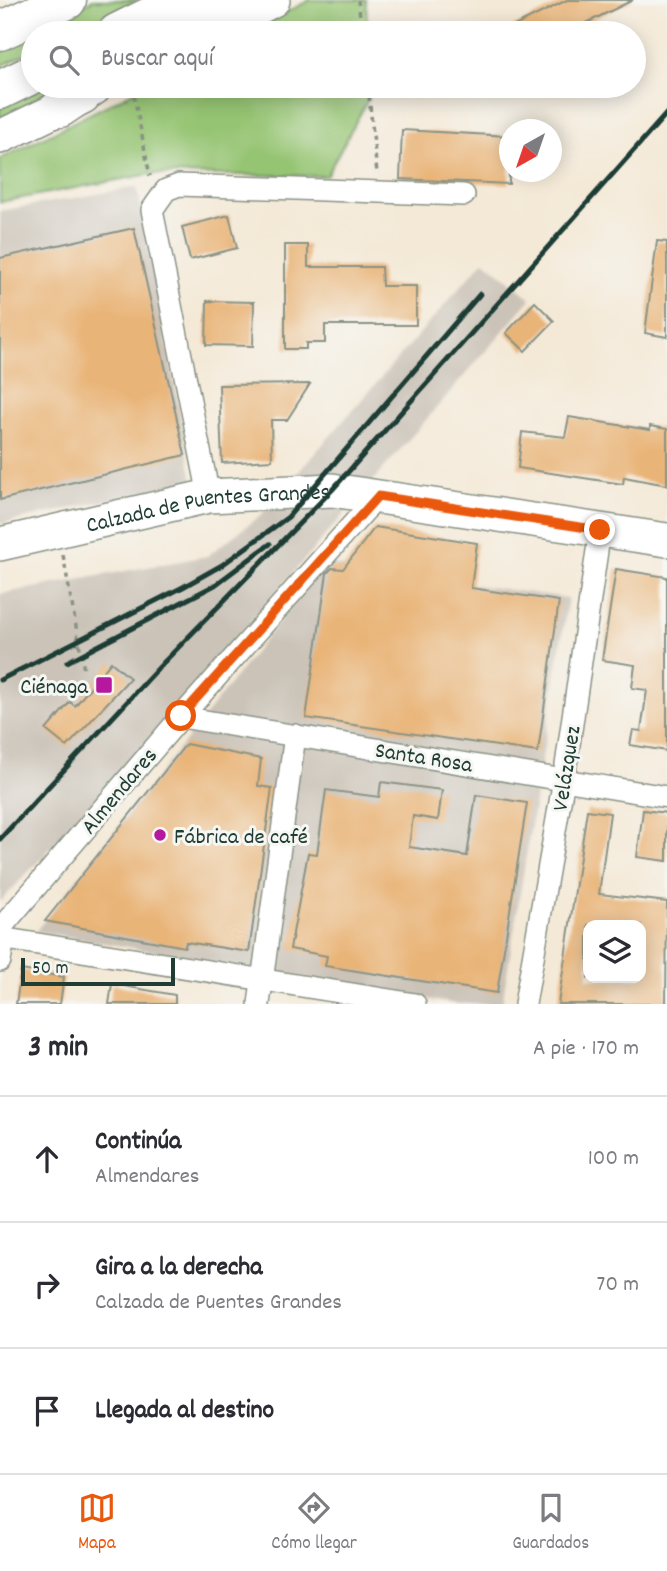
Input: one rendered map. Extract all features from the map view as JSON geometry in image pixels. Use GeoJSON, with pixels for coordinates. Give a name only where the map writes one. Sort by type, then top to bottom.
{"type":"FeatureCollection","features":[{"type":"Feature","properties":{"kind":"highway"},"geometry":{"type":"LineString","coordinates":[[22,21],[67,0]]}},
{"type":"Feature","properties":{"kind":"highway"},"geometry":{"type":"LineString","coordinates":[[141,21],[184,0]]}},
{"type":"Feature","properties":{"kind":"highway"},"geometry":{"type":"LineString","coordinates":[[187,21],[216,0]]}},
{"type":"Feature","properties":{"kind":"highway"},"geometry":{"type":"LineString","coordinates":[[0,31],[21,21]]}},
{"type":"Feature","properties":{"kind":"highway"},"geometry":{"type":"LineString","coordinates":[[0,90],[21,80]]}},
{"type":"Feature","properties":{"kind":"highway"},"geometry":{"type":"LineString","coordinates":[[61,108],[76,98]]}},
{"type":"Feature","properties":{"kind":"main road"},"geometry":{"type":"LineString","coordinates":[[232,21],[272,0]]}},
{"type":"Feature","properties":{"kind":"main road"},"geometry":{"type":"LineString","coordinates":[[0,137],[82,98]]}},
{"type":"Feature","properties":{"kind":"main road","name":"Calzada de Puentes Grandes"},"geometry":{"type":"LineString","coordinates":[[0,544],[209,496],[332,490],[667,540]]}},
{"type":"Feature","properties":{"kind":"street"},"geometry":{"type":"LineString","coordinates":[[209,496],[152,209],[166,190],[179,185],[464,195]]}},
{"type":"Feature","properties":{"kind":"street","name":"Almendares"},"geometry":{"type":"LineString","coordinates":[[1,935],[181,716],[378,496]]}},
{"type":"Feature","properties":{"kind":"street","name":"Velázquez"},"geometry":{"type":"LineString","coordinates":[[525,1004],[564,779],[600,530]]}},
{"type":"Feature","properties":{"kind":"street","name":"Santa Rosa"},"geometry":{"type":"LineString","coordinates":[[181,716],[667,797]]}},
{"type":"Feature","properties":{"kind":"street"},"geometry":{"type":"LineString","coordinates":[[259,1004],[295,735]]}},
{"type":"Feature","properties":{"kind":"street"},"geometry":{"type":"LineString","coordinates":[[0,961],[1,935],[415,1004]]}},
{"type":"Feature","properties":{"kind":"path"},"geometry":{"type":"LineString","coordinates":[[358,0],[361,21]]}},
{"type":"Feature","properties":{"kind":"path"},"geometry":{"type":"LineString","coordinates":[[134,98],[150,174],[152,209]]}},
{"type":"Feature","properties":{"kind":"path"},"geometry":{"type":"LineString","coordinates":[[369,98],[379,192]]}},
{"type":"Feature","properties":{"kind":"path"},"geometry":{"type":"LineString","coordinates":[[58,530],[84,670]]}},
{"type":"Feature","properties":{"kind":"shaded area"},"geometry":{"type":"Polygon","coordinates":[[[137,187],[193,481],[0,524],[0,211],[137,187]]]}},
{"type":"Feature","properties":{"kind":"shaded area"},"geometry":{"type":"Polygon","coordinates":[[[484,260],[531,299],[86,811],[0,902],[0,594],[207,556],[260,516],[484,260]]]}},
{"type":"Feature","properties":{"kind":"shaded area"},"geometry":{"type":"Polygon","coordinates":[[[324,564],[568,598],[502,1004],[455,1004],[36,931],[324,564]]]}},
{"type":"Feature","properties":{"kind":"green space"},"geometry":{"type":"Polygon","coordinates":[[[93,0],[138,0],[95,21],[48,21],[93,0]]]}},
{"type":"Feature","properties":{"kind":"green space"},"geometry":{"type":"Polygon","coordinates":[[[310,0],[366,0],[367,21],[269,21],[310,0]]]}},
{"type":"Feature","properties":{"kind":"green space"},"geometry":{"type":"Polygon","coordinates":[[[21,33],[21,56],[0,67],[0,43],[21,33]]]}},
{"type":"Feature","properties":{"kind":"green space"},"geometry":{"type":"Polygon","coordinates":[[[21,96],[38,98],[0,119],[0,106],[21,96]]]}},
{"type":"Feature","properties":{"kind":"green space"},"geometry":{"type":"Polygon","coordinates":[[[121,98],[369,98],[326,176],[150,174],[0,202],[0,159],[121,98]]]}},
{"type":"Feature","properties":{"kind":"building"},"geometry":{"type":"Polygon","coordinates":[[[567,0],[633,0],[590,21],[524,21],[567,0]]]}},
{"type":"Feature","properties":{"kind":"building"},"geometry":{"type":"Polygon","coordinates":[[[402,130],[499,135],[499,182],[509,184],[400,179],[402,130]]]}},
{"type":"Feature","properties":{"kind":"building"},"geometry":{"type":"Polygon","coordinates":[[[229,215],[237,248],[190,260],[182,227],[229,215]]]}},
{"type":"Feature","properties":{"kind":"building"},"geometry":{"type":"Polygon","coordinates":[[[134,228],[185,455],[0,500],[0,258],[134,228]]]}},
{"type":"Feature","properties":{"kind":"building"},"geometry":{"type":"Polygon","coordinates":[[[657,241],[667,242],[667,337],[645,333],[657,241]]]}},
{"type":"Feature","properties":{"kind":"building"},"geometry":{"type":"Polygon","coordinates":[[[285,245],[308,245],[308,267],[381,267],[382,286],[416,286],[416,325],[325,325],[325,343],[306,343],[306,349],[285,349],[285,245]]]}},
{"type":"Feature","properties":{"kind":"building"},"geometry":{"type":"Polygon","coordinates":[[[207,301],[254,302],[253,346],[206,345],[207,301]]]}},
{"type":"Feature","properties":{"kind":"building"},"geometry":{"type":"Polygon","coordinates":[[[535,302],[554,321],[525,351],[506,333],[535,302]]]}},
{"type":"Feature","properties":{"kind":"building"},"geometry":{"type":"Polygon","coordinates":[[[310,384],[287,420],[271,420],[272,460],[222,463],[219,385],[310,384]]]}},
{"type":"Feature","properties":{"kind":"building"},"geometry":{"type":"Polygon","coordinates":[[[569,417],[650,430],[650,426],[667,429],[667,485],[624,477],[623,484],[518,468],[522,432],[565,437],[569,417]]]}},
{"type":"Feature","properties":{"kind":"building"},"geometry":{"type":"Polygon","coordinates":[[[375,527],[477,543],[471,588],[559,601],[538,752],[306,718],[327,573],[332,568],[343,569],[375,527]]]}},
{"type":"Feature","properties":{"kind":"building"},"geometry":{"type":"Polygon","coordinates":[[[616,569],[667,577],[667,751],[630,745],[633,730],[641,731],[647,690],[632,688],[635,665],[602,660],[616,569]]]}},
{"type":"Feature","properties":{"kind":"building"},"geometry":{"type":"Polygon","coordinates":[[[111,662],[130,678],[67,747],[46,730],[70,702],[75,706],[111,662]]]}},
{"type":"Feature","properties":{"kind":"building","name":"Fábrica de café"},"geometry":{"type":"Polygon","coordinates":[[[186,744],[261,759],[258,786],[272,788],[249,952],[186,942],[185,947],[45,921],[186,744]]]}},
{"type":"Feature","properties":{"kind":"building"},"geometry":{"type":"Polygon","coordinates":[[[381,782],[442,790],[438,820],[413,816],[409,847],[467,856],[476,795],[527,803],[497,993],[325,966],[327,956],[290,949],[308,853],[317,854],[326,790],[379,797],[381,782]]]}},
{"type":"Feature","properties":{"kind":"building"},"geometry":{"type":"Polygon","coordinates":[[[587,810],[610,813],[599,894],[667,902],[666,1004],[558,1004],[587,810]]]}},
{"type":"Feature","properties":{"kind":"building"},"geometry":{"type":"Polygon","coordinates":[[[643,810],[667,813],[667,861],[637,857],[643,810]]]}},
{"type":"Feature","properties":{"kind":"building"},"geometry":{"type":"Polygon","coordinates":[[[21,970],[64,977],[60,1004],[16,1004],[21,970]]]}},
{"type":"Feature","properties":{"kind":"building"},"geometry":{"type":"Polygon","coordinates":[[[112,984],[175,995],[175,1004],[109,1004],[112,984]]]}},
{"type":"Feature","properties":{"kind":"railway"},"geometry":{"type":"LineString","coordinates":[[0,839],[164,662],[332,490],[667,113]]}},
{"type":"Feature","properties":{"kind":"railway"},"geometry":{"type":"LineString","coordinates":[[0,680],[222,565],[288,517],[480,294]]}},
{"type":"Feature","properties":{"kind":"railway"},"geometry":{"type":"LineString","coordinates":[[67,662],[215,585],[270,544]]}},
{"type":"Feature","properties":{"kind":"place","name":"Ciénaga"},"geometry":{"type":"Point","coordinates":[104,685]}},
{"type":"Feature","properties":{"kind":"place","name":"Fábrica de café"},"geometry":{"type":"Point","coordinates":[160,835]}},
{"type":"Feature","properties":{"kind":"route"},"geometry":{"type":"LineString","coordinates":[[181,716],[378,496],[600,530]]}}]}
